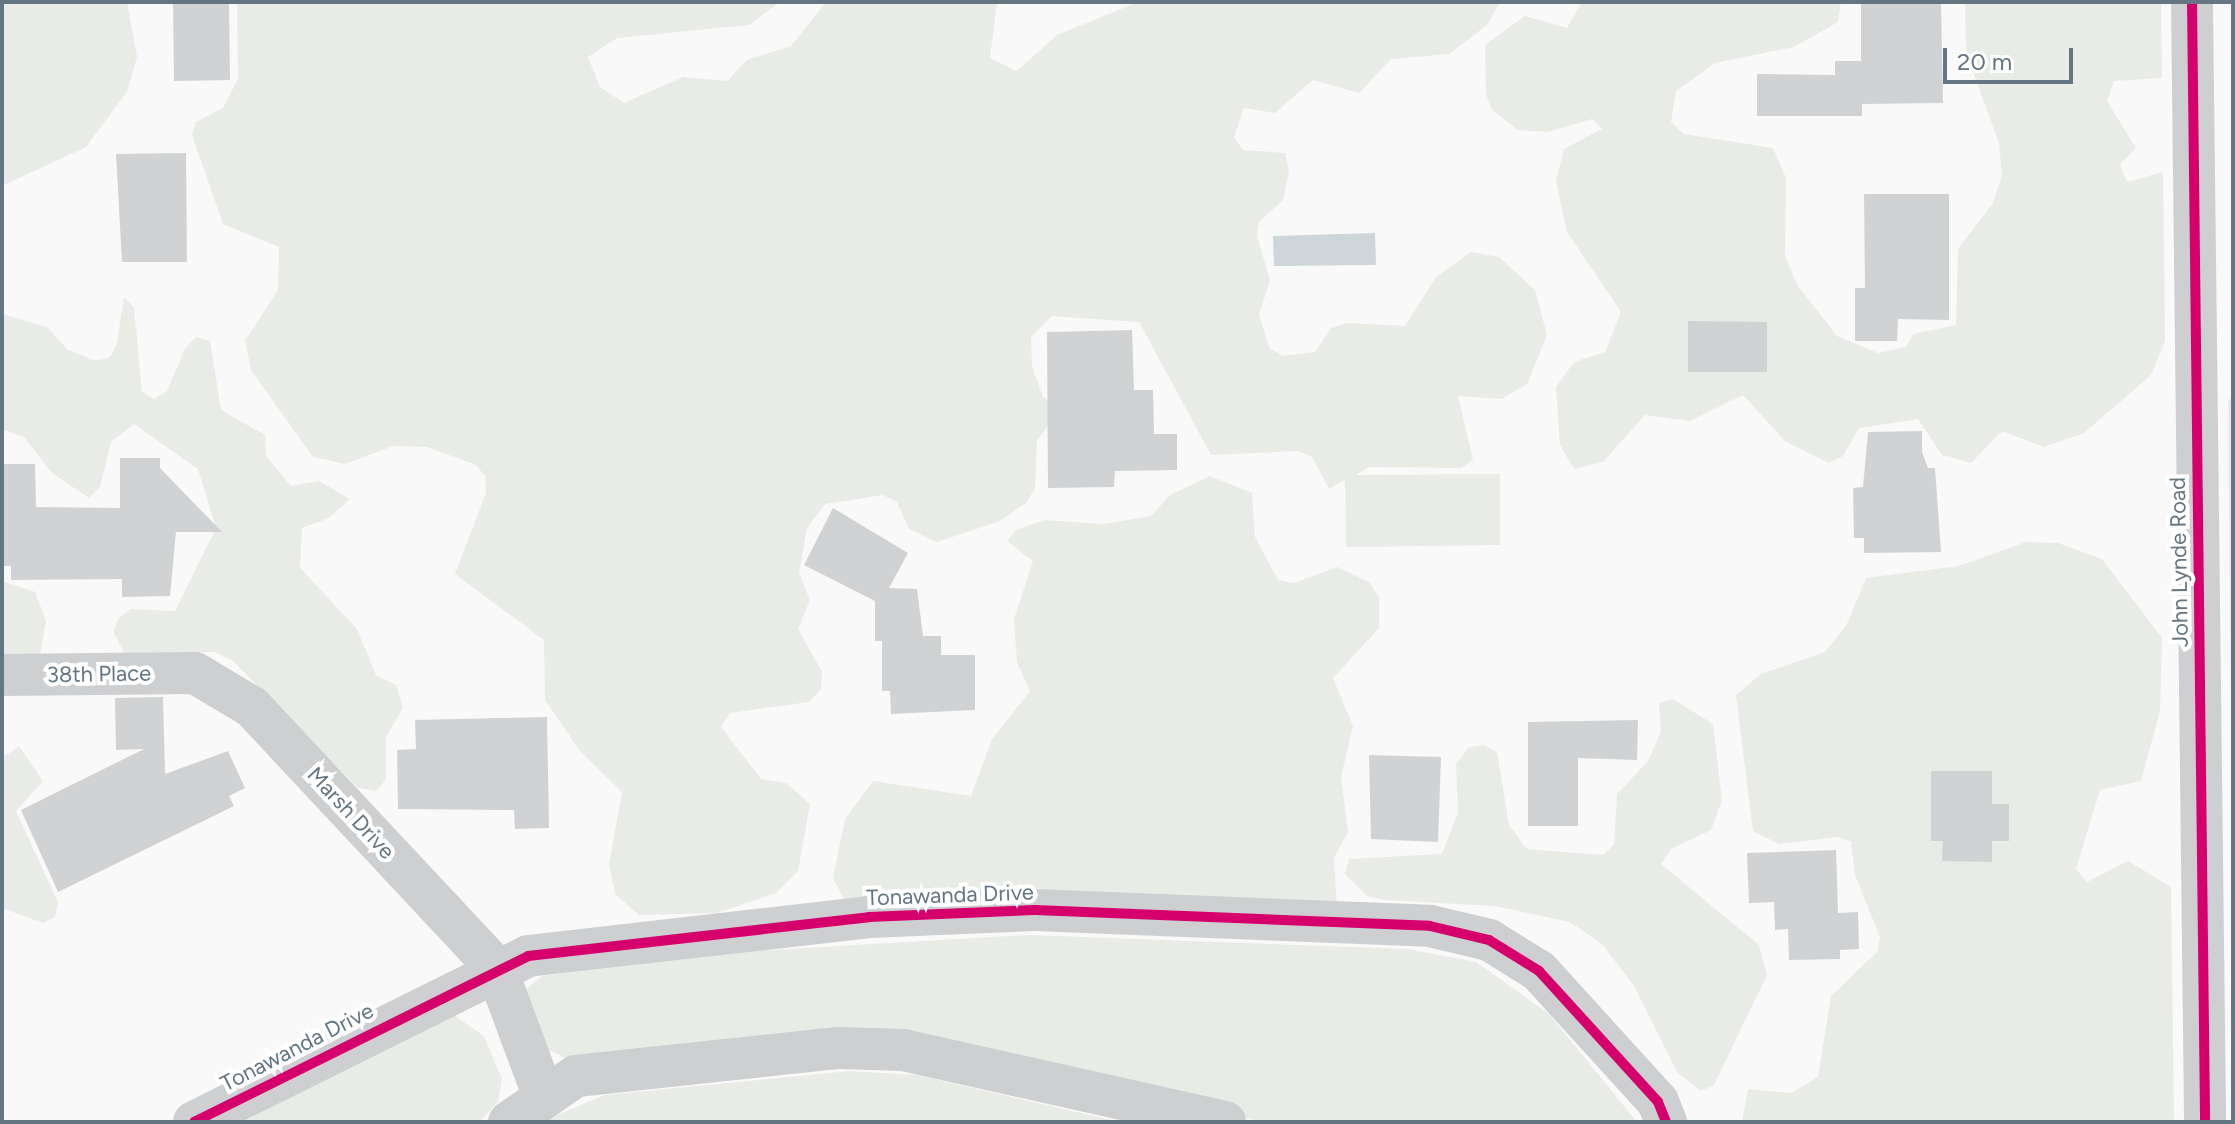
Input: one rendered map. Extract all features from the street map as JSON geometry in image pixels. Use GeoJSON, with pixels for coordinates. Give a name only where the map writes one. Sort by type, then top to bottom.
{"type":"FeatureCollection","features":[{"type":"Feature","properties":{"kind":"street","name":"John Lynde Road"},"geometry":{"type":"LineString","coordinates":[[2192,2],[2205,1122]]}},
{"type":"Feature","properties":{"kind":"street","name":"38th Place"},"geometry":{"type":"LineString","coordinates":[[2,675],[195,673]]}},
{"type":"Feature","properties":{"kind":"street","name":"Marsh Drive"},"geometry":{"type":"LineString","coordinates":[[195,673],[252,707],[496,968]]}},
{"type":"Feature","properties":{"kind":"street","name":"Tonawanda Drive"},"geometry":{"type":"LineString","coordinates":[[194,1122],[496,968],[528,956],[899,916],[1035,910],[1430,926],[1489,940],[1539,971],[1658,1102],[1666,1122]]}},
{"type":"Feature","properties":{"kind":"street"},"geometry":{"type":"LineString","coordinates":[[496,968],[544,1097]]}},
{"type":"Feature","properties":{"kind":"street"},"geometry":{"type":"LineString","coordinates":[[509,1122],[576,1076],[839,1048],[903,1050],[1225,1122]]}},
{"type":"Feature","properties":{"kind":"shaded area"},"geometry":{"type":"Polygon","coordinates":[[[2,2],[127,2],[137,57],[127,92],[86,147],[2,186],[2,2]]]}},
{"type":"Feature","properties":{"kind":"shaded area"},"geometry":{"type":"Polygon","coordinates":[[[237,2],[780,2],[749,25],[617,38],[588,57],[600,87],[624,103],[683,77],[727,81],[747,60],[791,46],[826,2],[997,2],[990,58],[1017,71],[1057,35],[1138,2],[1500,2],[1487,25],[1449,54],[1391,59],[1359,93],[1313,80],[1275,113],[1244,108],[1234,137],[1243,150],[1285,153],[1289,171],[1283,200],[1259,222],[1257,236],[1270,280],[1259,315],[1270,349],[1283,356],[1315,352],[1331,328],[1347,323],[1405,326],[1436,277],[1471,252],[1499,257],[1535,290],[1547,335],[1527,384],[1502,399],[1458,396],[1473,460],[1461,468],[1369,467],[1356,475],[1500,474],[1500,545],[1346,547],[1345,480],[1329,489],[1312,457],[1298,451],[1211,455],[1139,322],[1052,316],[1031,337],[1032,367],[1043,397],[1075,420],[1046,428],[1037,441],[1035,488],[1027,502],[1000,521],[937,542],[909,529],[897,502],[883,495],[825,504],[807,528],[799,573],[810,600],[798,629],[822,672],[821,689],[809,702],[730,713],[721,727],[761,779],[786,783],[810,804],[798,871],[776,893],[717,913],[639,915],[615,894],[609,864],[622,792],[580,751],[545,700],[544,640],[455,574],[486,493],[485,476],[476,465],[427,447],[393,446],[345,464],[313,457],[251,370],[245,341],[278,290],[279,247],[223,224],[192,135],[196,122],[223,108],[238,79],[237,2]]]}},
{"type":"Feature","properties":{"kind":"shaded area"},"geometry":{"type":"Polygon","coordinates":[[[1582,2],[1841,2],[1838,22],[1794,47],[1715,63],[1676,91],[1671,122],[1684,134],[1773,148],[1786,178],[1785,256],[1798,286],[1837,336],[1878,353],[1906,347],[1913,334],[1956,325],[1958,249],[1993,203],[2002,175],[1999,143],[1966,52],[1965,2],[2161,2],[2162,78],[2114,81],[2107,101],[2136,148],[2120,164],[2127,182],[2163,172],[2165,341],[2151,375],[2084,433],[2044,447],[2002,431],[1971,463],[1942,455],[1918,419],[1859,428],[1843,456],[1829,463],[1785,441],[1743,395],[1690,421],[1645,415],[1603,462],[1574,469],[1560,445],[1556,387],[1574,362],[1605,352],[1621,312],[1567,232],[1556,181],[1564,149],[1602,129],[1592,119],[1548,132],[1518,130],[1492,110],[1486,95],[1485,45],[1525,16],[1567,28],[1582,2]]]}},
{"type":"Feature","properties":{"kind":"shaded area"},"geometry":{"type":"Polygon","coordinates":[[[1375,233],[1376,265],[1274,266],[1273,236],[1375,233]]]}},
{"type":"Feature","properties":{"kind":"shaded area"},"geometry":{"type":"Polygon","coordinates":[[[124,297],[134,307],[142,392],[154,399],[167,391],[185,349],[196,337],[210,341],[221,410],[265,435],[266,456],[291,486],[319,481],[350,499],[329,518],[302,528],[300,568],[357,629],[376,675],[396,685],[403,708],[386,737],[386,779],[377,791],[358,788],[232,660],[214,652],[124,653],[113,631],[119,618],[131,609],[175,611],[216,528],[198,469],[134,424],[111,442],[100,487],[89,498],[52,473],[24,437],[2,429],[2,314],[47,327],[68,350],[96,361],[110,357],[117,343],[124,297]]]}},
{"type":"Feature","properties":{"kind":"shaded area"},"geometry":{"type":"Polygon","coordinates":[[[2233,396],[2233,933],[2228,401],[2233,396]]]}},
{"type":"Feature","properties":{"kind":"shaded area"},"geometry":{"type":"Polygon","coordinates":[[[1210,476],[1252,493],[1255,537],[1278,580],[1294,583],[1337,567],[1369,582],[1379,597],[1379,628],[1333,678],[1353,726],[1341,777],[1348,832],[1334,858],[1337,909],[846,903],[833,878],[845,819],[873,781],[971,796],[992,739],[1030,691],[1017,662],[1014,619],[1033,561],[1007,541],[1016,530],[1044,520],[1104,524],[1151,516],[1170,495],[1210,476]]]}},
{"type":"Feature","properties":{"kind":"shaded area"},"geometry":{"type":"Polygon","coordinates":[[[2026,542],[2058,543],[2102,559],[2162,638],[2160,711],[2141,781],[2100,790],[2076,869],[2087,882],[2128,861],[2171,887],[2174,1122],[1742,1122],[1748,1089],[1791,1093],[1818,1077],[1831,996],[1877,952],[1880,937],[1855,875],[1851,842],[1837,837],[1779,844],[1753,831],[1736,695],[1761,674],[1825,652],[1846,626],[1866,578],[1959,566],[2026,542]]]}},
{"type":"Feature","properties":{"kind":"shaded area"},"geometry":{"type":"Polygon","coordinates":[[[2,581],[35,592],[46,621],[40,655],[2,655],[2,581]]]}},
{"type":"Feature","properties":{"kind":"shaded area"},"geometry":{"type":"Polygon","coordinates":[[[1673,699],[1713,724],[1722,800],[1711,830],[1671,849],[1661,864],[1759,945],[1767,975],[1714,1085],[1701,1091],[1677,1072],[1634,986],[1603,945],[1570,922],[1495,906],[1384,900],[1367,896],[1345,874],[1349,859],[1442,854],[1458,813],[1456,764],[1469,747],[1484,745],[1497,752],[1509,825],[1527,849],[1603,855],[1614,844],[1617,794],[1648,761],[1661,732],[1659,703],[1673,699]]]}},
{"type":"Feature","properties":{"kind":"shaded area"},"geometry":{"type":"Polygon","coordinates":[[[19,746],[43,781],[16,811],[58,902],[55,917],[43,923],[2,908],[2,758],[19,746]]]}},
{"type":"Feature","properties":{"kind":"shaded area"},"geometry":{"type":"Polygon","coordinates":[[[1028,935],[1408,949],[1476,962],[1549,1014],[1637,1122],[1261,1122],[972,1052],[572,1061],[544,1048],[521,993],[542,976],[753,951],[1028,935]]]}},
{"type":"Feature","properties":{"kind":"shaded area"},"geometry":{"type":"Polygon","coordinates":[[[455,1016],[484,1036],[502,1079],[498,1102],[479,1122],[243,1122],[429,1019],[455,1016]]]}},
{"type":"Feature","properties":{"kind":"shaded area"},"geometry":{"type":"Polygon","coordinates":[[[850,1071],[916,1075],[1120,1122],[540,1122],[605,1095],[850,1071]]]}},
{"type":"Feature","properties":{"kind":"building"},"geometry":{"type":"Polygon","coordinates":[[[173,2],[229,2],[230,80],[174,81],[173,2]]]}},
{"type":"Feature","properties":{"kind":"building"},"geometry":{"type":"Polygon","coordinates":[[[1861,2],[1941,2],[1943,103],[1862,104],[1862,116],[1757,116],[1757,74],[1835,75],[1835,61],[1861,61],[1861,2]]]}},
{"type":"Feature","properties":{"kind":"building"},"geometry":{"type":"Polygon","coordinates":[[[186,153],[187,262],[122,262],[116,154],[186,153]]]}},
{"type":"Feature","properties":{"kind":"building"},"geometry":{"type":"Polygon","coordinates":[[[1864,194],[1949,194],[1949,320],[1898,319],[1897,341],[1855,341],[1855,288],[1865,288],[1864,194]]]}},
{"type":"Feature","properties":{"kind":"building"},"geometry":{"type":"Polygon","coordinates":[[[1688,321],[1767,322],[1767,372],[1688,372],[1688,321]]]}},
{"type":"Feature","properties":{"kind":"building"},"geometry":{"type":"Polygon","coordinates":[[[1132,330],[1134,390],[1153,390],[1154,434],[1177,434],[1177,470],[1115,471],[1114,487],[1048,488],[1047,332],[1132,330]]]}},
{"type":"Feature","properties":{"kind":"building"},"geometry":{"type":"Polygon","coordinates":[[[1922,431],[1922,452],[1928,468],[1935,468],[1941,552],[1864,553],[1864,538],[1854,538],[1853,488],[1863,487],[1868,432],[1922,431]]]}},
{"type":"Feature","properties":{"kind":"building"},"geometry":{"type":"Polygon","coordinates":[[[120,458],[160,458],[160,468],[222,532],[176,532],[170,596],[122,597],[122,579],[11,580],[11,566],[2,566],[2,464],[35,464],[36,507],[120,508],[120,458]]]}},
{"type":"Feature","properties":{"kind":"building"},"geometry":{"type":"Polygon","coordinates":[[[833,508],[908,553],[889,588],[917,589],[923,636],[941,636],[941,655],[975,655],[975,710],[891,714],[890,691],[882,691],[882,641],[875,641],[875,601],[804,565],[833,508]]]}},
{"type":"Feature","properties":{"kind":"building"},"geometry":{"type":"Polygon","coordinates":[[[163,697],[165,774],[228,751],[245,788],[229,796],[234,806],[58,892],[21,810],[144,749],[116,750],[115,698],[163,697]]]}},
{"type":"Feature","properties":{"kind":"building"},"geometry":{"type":"Polygon","coordinates":[[[547,717],[549,828],[515,829],[514,810],[398,809],[397,750],[416,749],[415,720],[547,717]]]}},
{"type":"Feature","properties":{"kind":"building"},"geometry":{"type":"Polygon","coordinates":[[[1638,720],[1637,760],[1578,758],[1578,826],[1528,826],[1528,722],[1638,720]]]}},
{"type":"Feature","properties":{"kind":"building"},"geometry":{"type":"Polygon","coordinates":[[[1369,755],[1441,757],[1438,842],[1371,839],[1369,755]]]}},
{"type":"Feature","properties":{"kind":"building"},"geometry":{"type":"Polygon","coordinates":[[[1931,771],[1992,771],[1992,804],[2009,804],[2009,841],[1992,841],[1992,862],[1942,861],[1943,841],[1931,841],[1931,771]]]}},
{"type":"Feature","properties":{"kind":"building"},"geometry":{"type":"Polygon","coordinates":[[[1836,850],[1838,913],[1858,912],[1859,949],[1840,950],[1840,959],[1789,960],[1788,929],[1775,930],[1774,902],[1749,903],[1747,853],[1836,850]]]}},
{"type":"Feature","properties":{"kind":"cycle path"},"geometry":{"type":"LineString","coordinates":[[2192,2],[2205,1122]]}},
{"type":"Feature","properties":{"kind":"cycle path"},"geometry":{"type":"LineString","coordinates":[[194,1122],[528,956],[869,917],[1035,910],[1430,926],[1489,940],[1539,971],[1658,1102],[1666,1122]]}}]}
